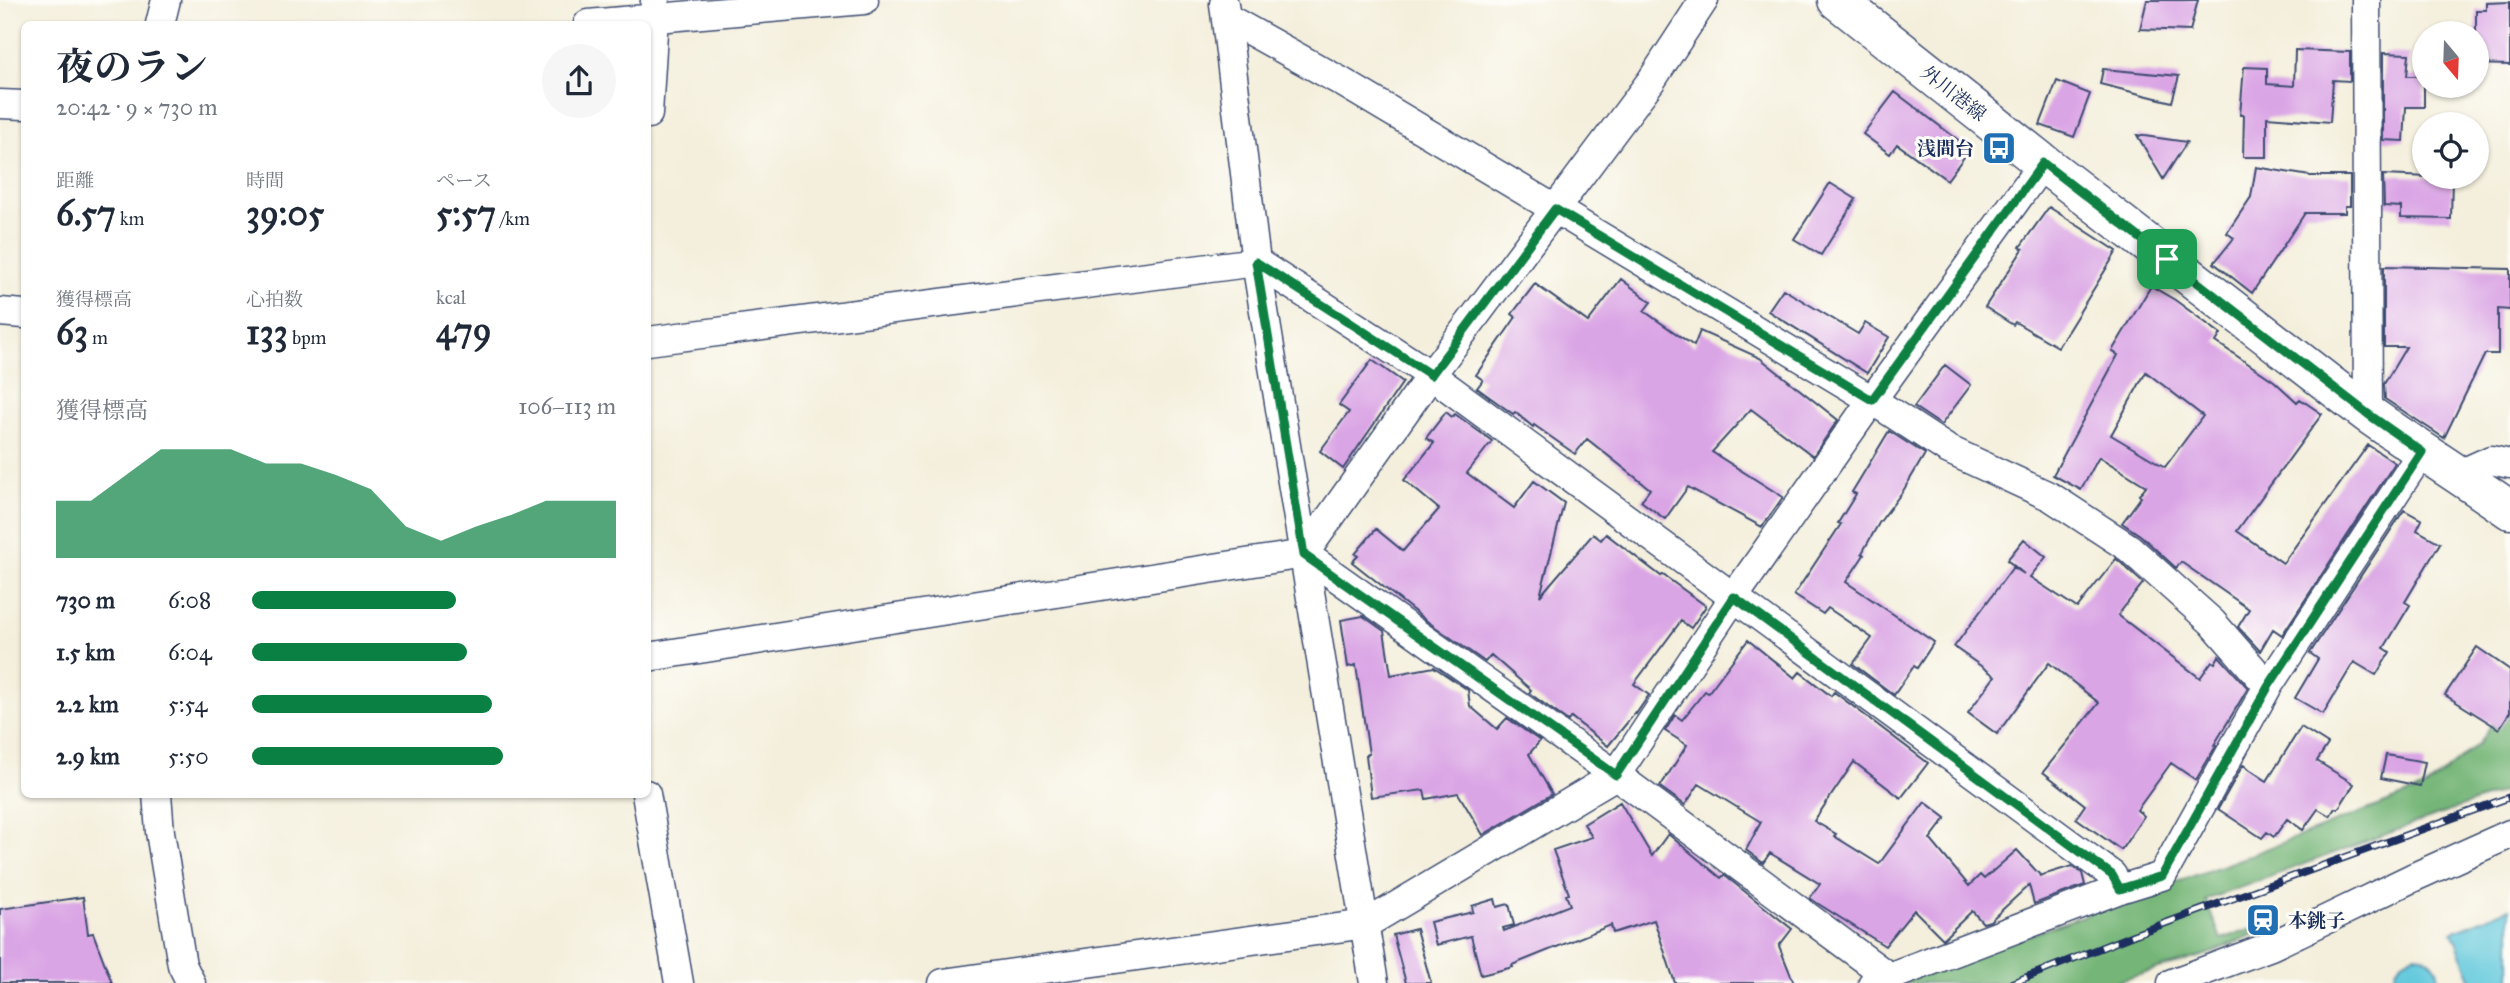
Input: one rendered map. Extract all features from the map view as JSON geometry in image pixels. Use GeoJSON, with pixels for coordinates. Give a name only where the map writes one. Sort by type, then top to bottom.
{"type":"FeatureCollection","features":[{"type":"Feature","properties":{"kind":"main road","name":"外川港線"},"geometry":{"type":"LineString","coordinates":[[1837,0],[2368,414],[2510,510]]}},
{"type":"Feature","properties":{"kind":"street"},"geometry":{"type":"LineString","coordinates":[[161,21],[166,0]]}},
{"type":"Feature","properties":{"kind":"street"},"geometry":{"type":"LineString","coordinates":[[602,21],[655,10],[864,0]]}},
{"type":"Feature","properties":{"kind":"street"},"geometry":{"type":"LineString","coordinates":[[1304,555],[1431,375],[1651,81],[1704,0]]}},
{"type":"Feature","properties":{"kind":"street"},"geometry":{"type":"LineString","coordinates":[[2366,0],[2368,414]]}},
{"type":"Feature","properties":{"kind":"street"},"geometry":{"type":"LineString","coordinates":[[1225,9],[1872,400],[1947,449],[2051,497],[2129,548],[2212,622],[2268,687]]}},
{"type":"Feature","properties":{"kind":"street"},"geometry":{"type":"LineString","coordinates":[[1225,9],[1256,262],[1374,983]]}},
{"type":"Feature","properties":{"kind":"street"},"geometry":{"type":"LineString","coordinates":[[651,69],[655,10]]}},
{"type":"Feature","properties":{"kind":"street"},"geometry":{"type":"LineString","coordinates":[[0,104],[21,105]]}},
{"type":"Feature","properties":{"kind":"street"},"geometry":{"type":"LineString","coordinates":[[943,983],[1366,924],[1616,775],[1734,597],[2043,163]]}},
{"type":"Feature","properties":{"kind":"street"},"geometry":{"type":"LineString","coordinates":[[651,341],[1256,262],[1431,375],[2112,875],[2120,889]]}},
{"type":"Feature","properties":{"kind":"street"},"geometry":{"type":"LineString","coordinates":[[0,312],[21,314]]}},
{"type":"Feature","properties":{"kind":"street"},"geometry":{"type":"LineString","coordinates":[[651,657],[1304,555],[1616,775],[1881,980],[2120,889],[2162,876],[2268,687],[2422,452]]}},
{"type":"Feature","properties":{"kind":"street"},"geometry":{"type":"LineString","coordinates":[[2460,474],[2491,460],[2510,464]]}},
{"type":"Feature","properties":{"kind":"street"},"geometry":{"type":"LineString","coordinates":[[157,798],[160,832],[182,965],[191,983]]}},
{"type":"Feature","properties":{"kind":"street"},"geometry":{"type":"LineString","coordinates":[[647,798],[679,983]]}},
{"type":"Feature","properties":{"kind":"street"},"geometry":{"type":"LineString","coordinates":[[2172,983],[2271,946],[2510,834]]}},
{"type":"Feature","properties":{"kind":"green space"},"geometry":{"type":"Polygon","coordinates":[[[2510,698],[2510,789],[2206,900],[2221,939],[2271,923],[2273,926],[2208,954],[2113,983],[1896,983],[2235,861],[2427,787],[2479,743],[2510,698]]]}},
{"type":"Feature","properties":{"kind":"water"},"geometry":{"type":"Polygon","coordinates":[[[2510,908],[2510,983],[2473,983],[2452,932],[2510,908]]]}},
{"type":"Feature","properties":{"kind":"water"},"geometry":{"type":"Polygon","coordinates":[[[2415,955],[2434,963],[2438,972],[2438,983],[2395,983],[2395,973],[2399,965],[2415,955]]]}},
{"type":"Feature","properties":{"kind":"building"},"geometry":{"type":"Polygon","coordinates":[[[2147,0],[2198,0],[2190,31],[2140,29],[2147,0]]]}},
{"type":"Feature","properties":{"kind":"building"},"geometry":{"type":"Polygon","coordinates":[[[2510,2],[2510,65],[2489,64],[2489,21],[2476,21],[2476,10],[2486,10],[2486,3],[2510,2]]]}},
{"type":"Feature","properties":{"kind":"building"},"geometry":{"type":"Polygon","coordinates":[[[2295,50],[2350,52],[2350,81],[2333,80],[2330,122],[2267,117],[2267,157],[2243,157],[2244,115],[2240,115],[2244,67],[2267,68],[2267,84],[2294,86],[2295,50]]]}},
{"type":"Feature","properties":{"kind":"building"},"geometry":{"type":"Polygon","coordinates":[[[2383,53],[2409,54],[2407,76],[2412,76],[2412,98],[2424,98],[2424,107],[2406,107],[2404,141],[2383,140],[2383,53]]]}},
{"type":"Feature","properties":{"kind":"building"},"geometry":{"type":"Polygon","coordinates":[[[2103,69],[2179,76],[2172,102],[2100,84],[2103,69]]]}},
{"type":"Feature","properties":{"kind":"building"},"geometry":{"type":"Polygon","coordinates":[[[2057,81],[2090,94],[2074,137],[2040,125],[2057,81]]]}},
{"type":"Feature","properties":{"kind":"building"},"geometry":{"type":"Polygon","coordinates":[[[1895,92],[1970,149],[1947,180],[1897,144],[1890,154],[1863,134],[1895,92]]]}},
{"type":"Feature","properties":{"kind":"building"},"geometry":{"type":"Polygon","coordinates":[[[2137,135],[2187,142],[2163,179],[2137,135]]]}},
{"type":"Feature","properties":{"kind":"building"},"geometry":{"type":"Polygon","coordinates":[[[2256,167],[2310,176],[2350,176],[2350,206],[2345,206],[2345,213],[2305,213],[2252,293],[2214,263],[2234,238],[2227,233],[2251,197],[2256,167]]]}},
{"type":"Feature","properties":{"kind":"building"},"geometry":{"type":"Polygon","coordinates":[[[2383,175],[2412,176],[2412,189],[2452,189],[2451,219],[2401,218],[2401,207],[2384,206],[2383,175]]]}},
{"type":"Feature","properties":{"kind":"building"},"geometry":{"type":"Polygon","coordinates":[[[1830,183],[1856,199],[1821,255],[1794,239],[1830,183]]]}},
{"type":"Feature","properties":{"kind":"building"},"geometry":{"type":"Polygon","coordinates":[[[2049,207],[2117,251],[2058,347],[2015,322],[2013,325],[1985,307],[2023,249],[2020,247],[2049,207]]]}},
{"type":"Feature","properties":{"kind":"building"},"geometry":{"type":"Polygon","coordinates":[[[2384,266],[2510,269],[2510,310],[2498,309],[2498,354],[2485,354],[2444,438],[2385,399],[2384,384],[2406,347],[2384,347],[2384,266]]]}},
{"type":"Feature","properties":{"kind":"building"},"geometry":{"type":"Polygon","coordinates":[[[1621,279],[1651,302],[1644,311],[1694,346],[1700,331],[1760,358],[1838,420],[1813,456],[1751,409],[1712,452],[1783,497],[1762,527],[1688,487],[1665,519],[1641,501],[1650,489],[1587,439],[1575,454],[1477,388],[1483,380],[1476,375],[1516,317],[1512,314],[1535,284],[1588,322],[1621,279]]]}},
{"type":"Feature","properties":{"kind":"building"},"geometry":{"type":"Polygon","coordinates":[[[2151,286],[2221,334],[2216,342],[2274,381],[2297,402],[2300,399],[2322,414],[2237,531],[2283,563],[2368,445],[2395,463],[2282,635],[2273,629],[2260,651],[2238,627],[2249,609],[2181,562],[2176,568],[2140,535],[2122,523],[2146,486],[2099,457],[2081,490],[2053,475],[2118,355],[2112,351],[2151,286]],[[2146,372],[2111,435],[2165,467],[2203,416],[2146,372]]]}},
{"type":"Feature","properties":{"kind":"building"},"geometry":{"type":"Polygon","coordinates":[[[1783,289],[1858,334],[1865,323],[1889,337],[1867,373],[1768,311],[1783,289]]]}},
{"type":"Feature","properties":{"kind":"building"},"geometry":{"type":"Polygon","coordinates":[[[1372,360],[1403,382],[1343,469],[1320,451],[1349,412],[1339,405],[1372,360]]]}},
{"type":"Feature","properties":{"kind":"building"},"geometry":{"type":"Polygon","coordinates":[[[1945,365],[1971,385],[1941,425],[1914,407],[1945,365]]]}},
{"type":"Feature","properties":{"kind":"building"},"geometry":{"type":"Polygon","coordinates":[[[1446,412],[1452,417],[1455,414],[1492,441],[1467,473],[1514,508],[1534,481],[1564,503],[1540,596],[1593,534],[1601,540],[1606,534],[1706,606],[1691,628],[1681,621],[1634,684],[1649,695],[1608,746],[1571,717],[1568,721],[1529,693],[1531,690],[1491,655],[1485,662],[1424,619],[1352,562],[1358,556],[1355,554],[1376,529],[1403,551],[1439,509],[1404,480],[1434,443],[1426,438],[1446,412]]]}},
{"type":"Feature","properties":{"kind":"building"},"geometry":{"type":"Polygon","coordinates":[[[1889,431],[1925,454],[1903,491],[1879,523],[1862,553],[1864,555],[1846,582],[1934,642],[1894,695],[1853,664],[1872,638],[1828,608],[1823,614],[1794,595],[1841,524],[1838,523],[1856,494],[1852,492],[1889,431]]]}},
{"type":"Feature","properties":{"kind":"building"},"geometry":{"type":"Polygon","coordinates":[[[2404,510],[2422,520],[2417,530],[2440,543],[2405,602],[2410,605],[2384,648],[2390,652],[2376,675],[2354,662],[2323,714],[2295,698],[2318,659],[2310,653],[2404,510]]]}},
{"type":"Feature","properties":{"kind":"building"},"geometry":{"type":"Polygon","coordinates":[[[2024,539],[2046,557],[2030,577],[2077,608],[2116,559],[2143,583],[2118,615],[2200,678],[2219,656],[2248,688],[2196,780],[2171,763],[2137,810],[2144,816],[2121,850],[2076,818],[2085,805],[2043,772],[2099,703],[2049,663],[1997,734],[1968,713],[1995,676],[1954,647],[2013,567],[2024,574],[2007,560],[2024,539]]]}},
{"type":"Feature","properties":{"kind":"building"},"geometry":{"type":"Polygon","coordinates":[[[1363,616],[1384,631],[1391,675],[1434,667],[1468,690],[1470,706],[1497,729],[1507,718],[1540,741],[1529,754],[1552,794],[1483,835],[1458,793],[1426,799],[1424,790],[1371,797],[1366,755],[1369,754],[1356,665],[1348,667],[1341,620],[1363,616]]]}},
{"type":"Feature","properties":{"kind":"building"},"geometry":{"type":"Polygon","coordinates":[[[1748,640],[1795,678],[1800,672],[1831,696],[1834,692],[1928,763],[1901,798],[1854,762],[1814,821],[1836,834],[1834,836],[1879,864],[1925,802],[1946,818],[1930,839],[1969,886],[1980,875],[1984,879],[2017,850],[2039,876],[2072,866],[2082,873],[2085,885],[2034,904],[2029,885],[1990,921],[1983,923],[1972,911],[1943,939],[1914,910],[1885,946],[1810,898],[1820,884],[1770,853],[1763,863],[1746,850],[1761,822],[1699,784],[1685,805],[1660,787],[1687,745],[1665,731],[1675,715],[1682,720],[1705,691],[1708,693],[1748,640]]]}},
{"type":"Feature","properties":{"kind":"building"},"geometry":{"type":"Polygon","coordinates":[[[2477,647],[2510,670],[2510,712],[2499,729],[2445,695],[2477,647]]]}},
{"type":"Feature","properties":{"kind":"building"},"geometry":{"type":"Polygon","coordinates":[[[2301,727],[2328,744],[2317,761],[2354,784],[2338,809],[2335,808],[2330,816],[2318,809],[2303,830],[2287,819],[2274,837],[2267,832],[2262,838],[2218,809],[2243,765],[2267,781],[2301,727]]]}},
{"type":"Feature","properties":{"kind":"building"},"geometry":{"type":"Polygon","coordinates":[[[2386,755],[2425,762],[2420,786],[2381,778],[2386,755]]]}},
{"type":"Feature","properties":{"kind":"building"},"geometry":{"type":"Polygon","coordinates":[[[1620,802],[1652,856],[1668,834],[1721,878],[1724,875],[1792,929],[1779,946],[1794,983],[1675,983],[1654,920],[1613,933],[1611,925],[1512,965],[1513,967],[1481,975],[1471,936],[1436,945],[1430,922],[1473,912],[1472,906],[1495,899],[1497,907],[1509,904],[1514,925],[1503,928],[1504,931],[1570,905],[1566,895],[1569,894],[1553,850],[1592,837],[1584,824],[1620,802]]]}},
{"type":"Feature","properties":{"kind":"building"},"geometry":{"type":"Polygon","coordinates":[[[83,897],[88,934],[93,933],[112,983],[0,983],[0,909],[83,897]]]}},
{"type":"Feature","properties":{"kind":"building"},"geometry":{"type":"Polygon","coordinates":[[[1416,929],[1431,983],[1406,983],[1393,935],[1416,929]]]}},
{"type":"Feature","properties":{"kind":"railway"},"geometry":{"type":"LineString","coordinates":[[2012,983],[2133,935],[2510,797]]}},
{"type":"Feature","properties":{"kind":"place","name":"浅間台"},"geometry":{"type":"Point","coordinates":[1999,148]}},
{"type":"Feature","properties":{"kind":"place","name":"本銚子"},"geometry":{"type":"Point","coordinates":[2263,920]}},
{"type":"Feature","properties":{"kind":"route"},"geometry":{"type":"LineString","coordinates":[[2043,163],[2167,259],[2368,414],[2422,452],[2268,687],[2162,876],[2120,889],[2112,875],[1734,597],[1616,775],[1304,555],[1256,262],[1431,375],[1555,209],[1872,400],[2043,163]]}}]}
